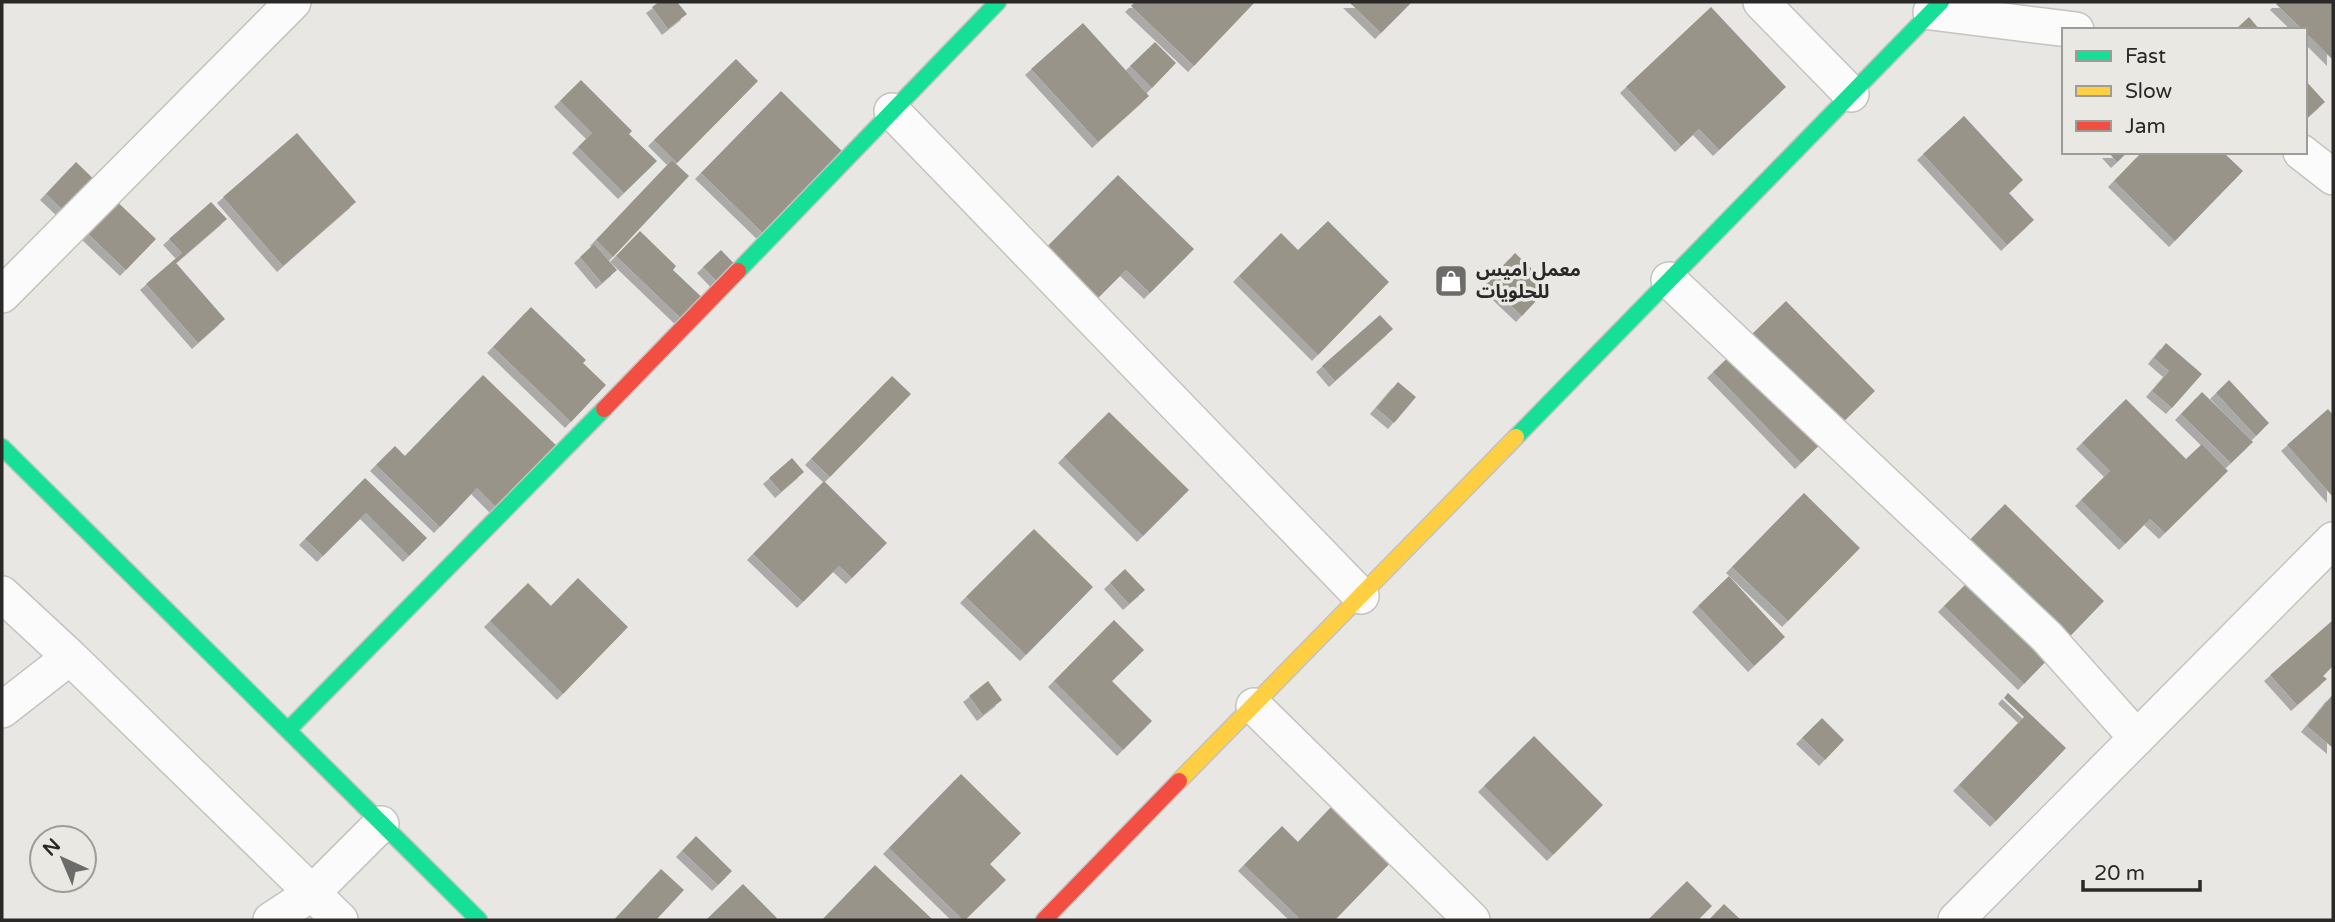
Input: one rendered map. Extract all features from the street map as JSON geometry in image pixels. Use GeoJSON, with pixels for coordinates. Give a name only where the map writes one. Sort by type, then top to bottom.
{"type":"FeatureCollection","features":[{"type":"Feature","properties":{"kind":"street"},"geometry":{"type":"LineString","coordinates":[[2,295],[293,2]]}},
{"type":"Feature","properties":{"kind":"street"},"geometry":{"type":"LineString","coordinates":[[288,730],[690,321],[998,2]]}},
{"type":"Feature","properties":{"kind":"street"},"geometry":{"type":"LineString","coordinates":[[1761,2],[1851,94]]}},
{"type":"Feature","properties":{"kind":"street"},"geometry":{"type":"LineString","coordinates":[[1044,920],[1936,7],[2064,28]]}},
{"type":"Feature","properties":{"kind":"street"},"geometry":{"type":"LineString","coordinates":[[892,111],[1361,596]]}},
{"type":"Feature","properties":{"kind":"street"},"geometry":{"type":"LineString","coordinates":[[2304,154],[2333,177]]}},
{"type":"Feature","properties":{"kind":"street"},"geometry":{"type":"LineString","coordinates":[[1670,280],[2047,636],[2137,738]]}},
{"type":"Feature","properties":{"kind":"street"},"geometry":{"type":"LineString","coordinates":[[2,447],[479,920]]}},
{"type":"Feature","properties":{"kind":"street"},"geometry":{"type":"LineString","coordinates":[[1956,920],[2333,541]]}},
{"type":"Feature","properties":{"kind":"street"},"geometry":{"type":"LineString","coordinates":[[2,594],[340,920]]}},
{"type":"Feature","properties":{"kind":"street"},"geometry":{"type":"LineString","coordinates":[[2,710],[70,657]]}},
{"type":"Feature","properties":{"kind":"street"},"geometry":{"type":"LineString","coordinates":[[1254,706],[1472,920]]}},
{"type":"Feature","properties":{"kind":"street"},"geometry":{"type":"LineString","coordinates":[[271,920],[312,893],[381,824]]}},
{"type":"Feature","properties":{"kind":"building"},"geometry":{"type":"Polygon","coordinates":[[[659,2],[677,2],[687,14],[668,29],[652,7],[659,2]]]}},
{"type":"Feature","properties":{"kind":"building"},"geometry":{"type":"Polygon","coordinates":[[[1135,2],[1255,2],[1194,66],[1131,6],[1135,2]]]}},
{"type":"Feature","properties":{"kind":"building"},"geometry":{"type":"Polygon","coordinates":[[[1349,2],[1412,2],[1381,33],[1349,2]]]}},
{"type":"Feature","properties":{"kind":"building"},"geometry":{"type":"Polygon","coordinates":[[[2333,2],[2333,60],[2307,34],[2307,28],[2301,28],[2276,4],[2333,2]]]}},
{"type":"Feature","properties":{"kind":"building"},"geometry":{"type":"Polygon","coordinates":[[[1711,7],[1786,87],[1719,150],[1699,129],[1681,146],[1626,87],[1711,7]]]}},
{"type":"Feature","properties":{"kind":"building"},"geometry":{"type":"Polygon","coordinates":[[[2249,17],[2258,28],[2237,28],[2249,17]]]}},
{"type":"Feature","properties":{"kind":"building"},"geometry":{"type":"Polygon","coordinates":[[[1083,23],[1149,96],[1098,142],[1031,69],[1083,23]]]}},
{"type":"Feature","properties":{"kind":"building"},"geometry":{"type":"Polygon","coordinates":[[[1155,42],[1176,63],[1152,88],[1130,66],[1155,42]]]}},
{"type":"Feature","properties":{"kind":"building"},"geometry":{"type":"Polygon","coordinates":[[[736,59],[758,81],[677,163],[654,140],[736,59]]]}},
{"type":"Feature","properties":{"kind":"building"},"geometry":{"type":"Polygon","coordinates":[[[581,80],[632,131],[629,134],[657,161],[624,193],[578,147],[592,133],[560,101],[581,80]]]}},
{"type":"Feature","properties":{"kind":"building"},"geometry":{"type":"Polygon","coordinates":[[[2307,82],[2325,102],[2307,118],[2307,82]]]}},
{"type":"Feature","properties":{"kind":"building"},"geometry":{"type":"Polygon","coordinates":[[[781,91],[850,159],[771,241],[701,173],[781,91]]]}},
{"type":"Feature","properties":{"kind":"building"},"geometry":{"type":"Polygon","coordinates":[[[1964,116],[2023,180],[2009,193],[2034,220],[2007,245],[1923,154],[1964,116]]]}},
{"type":"Feature","properties":{"kind":"building"},"geometry":{"type":"Polygon","coordinates":[[[297,133],[356,202],[283,266],[223,197],[297,133]]]}},
{"type":"Feature","properties":{"kind":"building"},"geometry":{"type":"Polygon","coordinates":[[[2110,154],[2126,154],[2117,162],[2110,154]]]}},
{"type":"Feature","properties":{"kind":"building"},"geometry":{"type":"Polygon","coordinates":[[[2140,154],[2225,154],[2243,171],[2175,241],[2114,181],[2140,154]]]}},
{"type":"Feature","properties":{"kind":"building"},"geometry":{"type":"Polygon","coordinates":[[[672,160],[689,176],[613,257],[596,240],[672,160]]]}},
{"type":"Feature","properties":{"kind":"building"},"geometry":{"type":"Polygon","coordinates":[[[76,162],[156,239],[126,270],[46,194],[76,162]]]}},
{"type":"Feature","properties":{"kind":"building"},"geometry":{"type":"Polygon","coordinates":[[[1118,175],[1194,249],[1150,293],[1126,270],[1086,310],[1034,260],[1118,175]]]}},
{"type":"Feature","properties":{"kind":"building"},"geometry":{"type":"Polygon","coordinates":[[[211,202],[227,219],[176,263],[225,319],[198,343],[146,284],[182,253],[169,239],[211,202]]]}},
{"type":"Feature","properties":{"kind":"building"},"geometry":{"type":"Polygon","coordinates":[[[1328,221],[1389,282],[1318,355],[1239,276],[1281,233],[1298,250],[1328,221]]]}},
{"type":"Feature","properties":{"kind":"building"},"geometry":{"type":"Polygon","coordinates":[[[640,231],[676,266],[673,270],[710,305],[689,326],[616,256],[640,231]]]}},
{"type":"Feature","properties":{"kind":"building"},"geometry":{"type":"Polygon","coordinates":[[[594,244],[617,270],[602,283],[580,257],[594,244]]]}},
{"type":"Feature","properties":{"kind":"building"},"geometry":{"type":"Polygon","coordinates":[[[721,250],[745,275],[727,292],[703,267],[721,250]]]}},
{"type":"Feature","properties":{"kind":"building"},"geometry":{"type":"Polygon","coordinates":[[[1515,253],[1550,286],[1522,316],[1487,283],[1515,253]]]}},
{"type":"Feature","properties":{"kind":"building"},"geometry":{"type":"Polygon","coordinates":[[[1786,301],[1875,391],[1801,463],[1713,372],[1786,301]]]}},
{"type":"Feature","properties":{"kind":"building"},"geometry":{"type":"Polygon","coordinates":[[[531,307],[586,360],[583,363],[606,385],[571,422],[493,347],[531,307]]]}},
{"type":"Feature","properties":{"kind":"building"},"geometry":{"type":"Polygon","coordinates":[[[1380,315],[1393,329],[1335,381],[1322,366],[1380,315]]]}},
{"type":"Feature","properties":{"kind":"building"},"geometry":{"type":"Polygon","coordinates":[[[2166,343],[2202,374],[2172,408],[2152,391],[2169,371],[2154,358],[2166,343]]]}},
{"type":"Feature","properties":{"kind":"building"},"geometry":{"type":"Polygon","coordinates":[[[483,375],[560,449],[500,511],[477,488],[440,527],[376,465],[395,446],[405,456],[483,375]]]}},
{"type":"Feature","properties":{"kind":"building"},"geometry":{"type":"Polygon","coordinates":[[[892,376],[911,394],[830,477],[811,459],[892,376]]]}},
{"type":"Feature","properties":{"kind":"building"},"geometry":{"type":"Polygon","coordinates":[[[2229,380],[2269,423],[2256,436],[2216,393],[2229,380]]]}},
{"type":"Feature","properties":{"kind":"building"},"geometry":{"type":"Polygon","coordinates":[[[1398,382],[1416,397],[1394,423],[1376,408],[1398,382]]]}},
{"type":"Feature","properties":{"kind":"building"},"geometry":{"type":"Polygon","coordinates":[[[2202,392],[2253,442],[2231,463],[2181,414],[2202,392]]]}},
{"type":"Feature","properties":{"kind":"building"},"geometry":{"type":"Polygon","coordinates":[[[2126,399],[2186,459],[2202,444],[2228,471],[2165,533],[2150,519],[2125,544],[2081,500],[2110,471],[2082,443],[2126,399]]]}},
{"type":"Feature","properties":{"kind":"building"},"geometry":{"type":"Polygon","coordinates":[[[2328,409],[2333,415],[2333,497],[2287,445],[2328,409]]]}},
{"type":"Feature","properties":{"kind":"building"},"geometry":{"type":"Polygon","coordinates":[[[1109,412],[1189,490],[1143,536],[1064,457],[1109,412]]]}},
{"type":"Feature","properties":{"kind":"building"},"geometry":{"type":"Polygon","coordinates":[[[792,458],[804,472],[781,492],[769,478],[792,458]]]}},
{"type":"Feature","properties":{"kind":"building"},"geometry":{"type":"Polygon","coordinates":[[[365,478],[427,538],[409,556],[366,513],[323,556],[305,539],[365,478]]]}},
{"type":"Feature","properties":{"kind":"building"},"geometry":{"type":"Polygon","coordinates":[[[824,481],[887,543],[852,578],[839,566],[803,602],[753,554],[824,481]]]}},
{"type":"Feature","properties":{"kind":"building"},"geometry":{"type":"Polygon","coordinates":[[[1804,493],[1860,548],[1788,621],[1732,567],[1804,493]]]}},
{"type":"Feature","properties":{"kind":"building"},"geometry":{"type":"Polygon","coordinates":[[[2005,504],[2104,601],[2024,684],[1944,606],[1979,571],[1959,551],[2005,504]]]}},
{"type":"Feature","properties":{"kind":"building"},"geometry":{"type":"Polygon","coordinates":[[[1034,529],[1093,587],[1026,655],[966,597],[1034,529]]]}},
{"type":"Feature","properties":{"kind":"building"},"geometry":{"type":"Polygon","coordinates":[[[1125,569],[1145,590],[1129,604],[1110,583],[1125,569]]]}},
{"type":"Feature","properties":{"kind":"building"},"geometry":{"type":"Polygon","coordinates":[[[1729,576],[1785,637],[1754,666],[1698,606],[1729,576]]]}},
{"type":"Feature","properties":{"kind":"building"},"geometry":{"type":"Polygon","coordinates":[[[578,578],[628,627],[563,694],[490,621],[528,583],[551,606],[578,578]]]}},
{"type":"Feature","properties":{"kind":"building"},"geometry":{"type":"Polygon","coordinates":[[[1114,620],[1144,650],[1112,681],[1152,721],[1123,750],[1054,681],[1114,620]]]}},
{"type":"Feature","properties":{"kind":"building"},"geometry":{"type":"Polygon","coordinates":[[[2333,620],[2333,666],[2323,676],[2327,679],[2297,705],[2270,675],[2333,620]]]}},
{"type":"Feature","properties":{"kind":"building"},"geometry":{"type":"Polygon","coordinates":[[[988,681],[1002,700],[983,715],[969,696],[988,681]]]}},
{"type":"Feature","properties":{"kind":"building"},"geometry":{"type":"Polygon","coordinates":[[[2008,693],[2066,748],[1996,821],[1959,785],[2024,717],[2004,698],[2008,693]]]}},
{"type":"Feature","properties":{"kind":"building"},"geometry":{"type":"Polygon","coordinates":[[[2333,694],[2333,748],[2307,726],[2333,694]]]}},
{"type":"Feature","properties":{"kind":"building"},"geometry":{"type":"Polygon","coordinates":[[[1822,718],[1844,740],[1825,760],[1802,738],[1822,718]]]}},
{"type":"Feature","properties":{"kind":"building"},"geometry":{"type":"Polygon","coordinates":[[[1534,736],[1603,805],[1553,855],[1484,786],[1534,736]]]}},
{"type":"Feature","properties":{"kind":"building"},"geometry":{"type":"Polygon","coordinates":[[[961,774],[1021,833],[990,864],[1006,880],[965,920],[889,848],[961,774]]]}},
{"type":"Feature","properties":{"kind":"building"},"geometry":{"type":"Polygon","coordinates":[[[1335,803],[1394,859],[1335,920],[1301,920],[1244,865],[1282,826],[1298,842],[1335,803]]]}},
{"type":"Feature","properties":{"kind":"building"},"geometry":{"type":"Polygon","coordinates":[[[696,836],[732,871],[718,885],[682,851],[696,836]]]}},
{"type":"Feature","properties":{"kind":"building"},"geometry":{"type":"Polygon","coordinates":[[[875,865],[932,919],[822,920],[875,865]]]}},
{"type":"Feature","properties":{"kind":"building"},"geometry":{"type":"Polygon","coordinates":[[[661,869],[684,890],[656,920],[614,920],[661,869]]]}},
{"type":"Feature","properties":{"kind":"building"},"geometry":{"type":"Polygon","coordinates":[[[1687,881],[1712,906],[1698,920],[1648,920],[1687,881]]]}},
{"type":"Feature","properties":{"kind":"building"},"geometry":{"type":"Polygon","coordinates":[[[743,884],[777,918],[775,920],[706,920],[743,884]]]}},
{"type":"Feature","properties":{"kind":"building"},"geometry":{"type":"Polygon","coordinates":[[[1724,904],[1741,920],[1709,920],[1724,904]]]}},
{"type":"Feature","properties":{"kind":"traffic: fast"},"geometry":{"type":"LineString","coordinates":[[738,271],[998,2]]}},
{"type":"Feature","properties":{"kind":"traffic: fast"},"geometry":{"type":"LineString","coordinates":[[1516,437],[1941,2]]}},
{"type":"Feature","properties":{"kind":"traffic: fast"},"geometry":{"type":"LineString","coordinates":[[288,730],[604,409]]}},
{"type":"Feature","properties":{"kind":"traffic: fast"},"geometry":{"type":"LineString","coordinates":[[2,447],[479,920]]}},
{"type":"Feature","properties":{"kind":"traffic: slow"},"geometry":{"type":"LineString","coordinates":[[1179,781],[1516,437]]}},
{"type":"Feature","properties":{"kind":"traffic: jam"},"geometry":{"type":"LineString","coordinates":[[604,409],[738,271]]}},
{"type":"Feature","properties":{"kind":"traffic: jam"},"geometry":{"type":"LineString","coordinates":[[1044,920],[1179,781]]}},
{"type":"Feature","properties":{"kind":"place","name":"معمل اميس للحلويات"},"geometry":{"type":"Point","coordinates":[1451,281]}}]}
